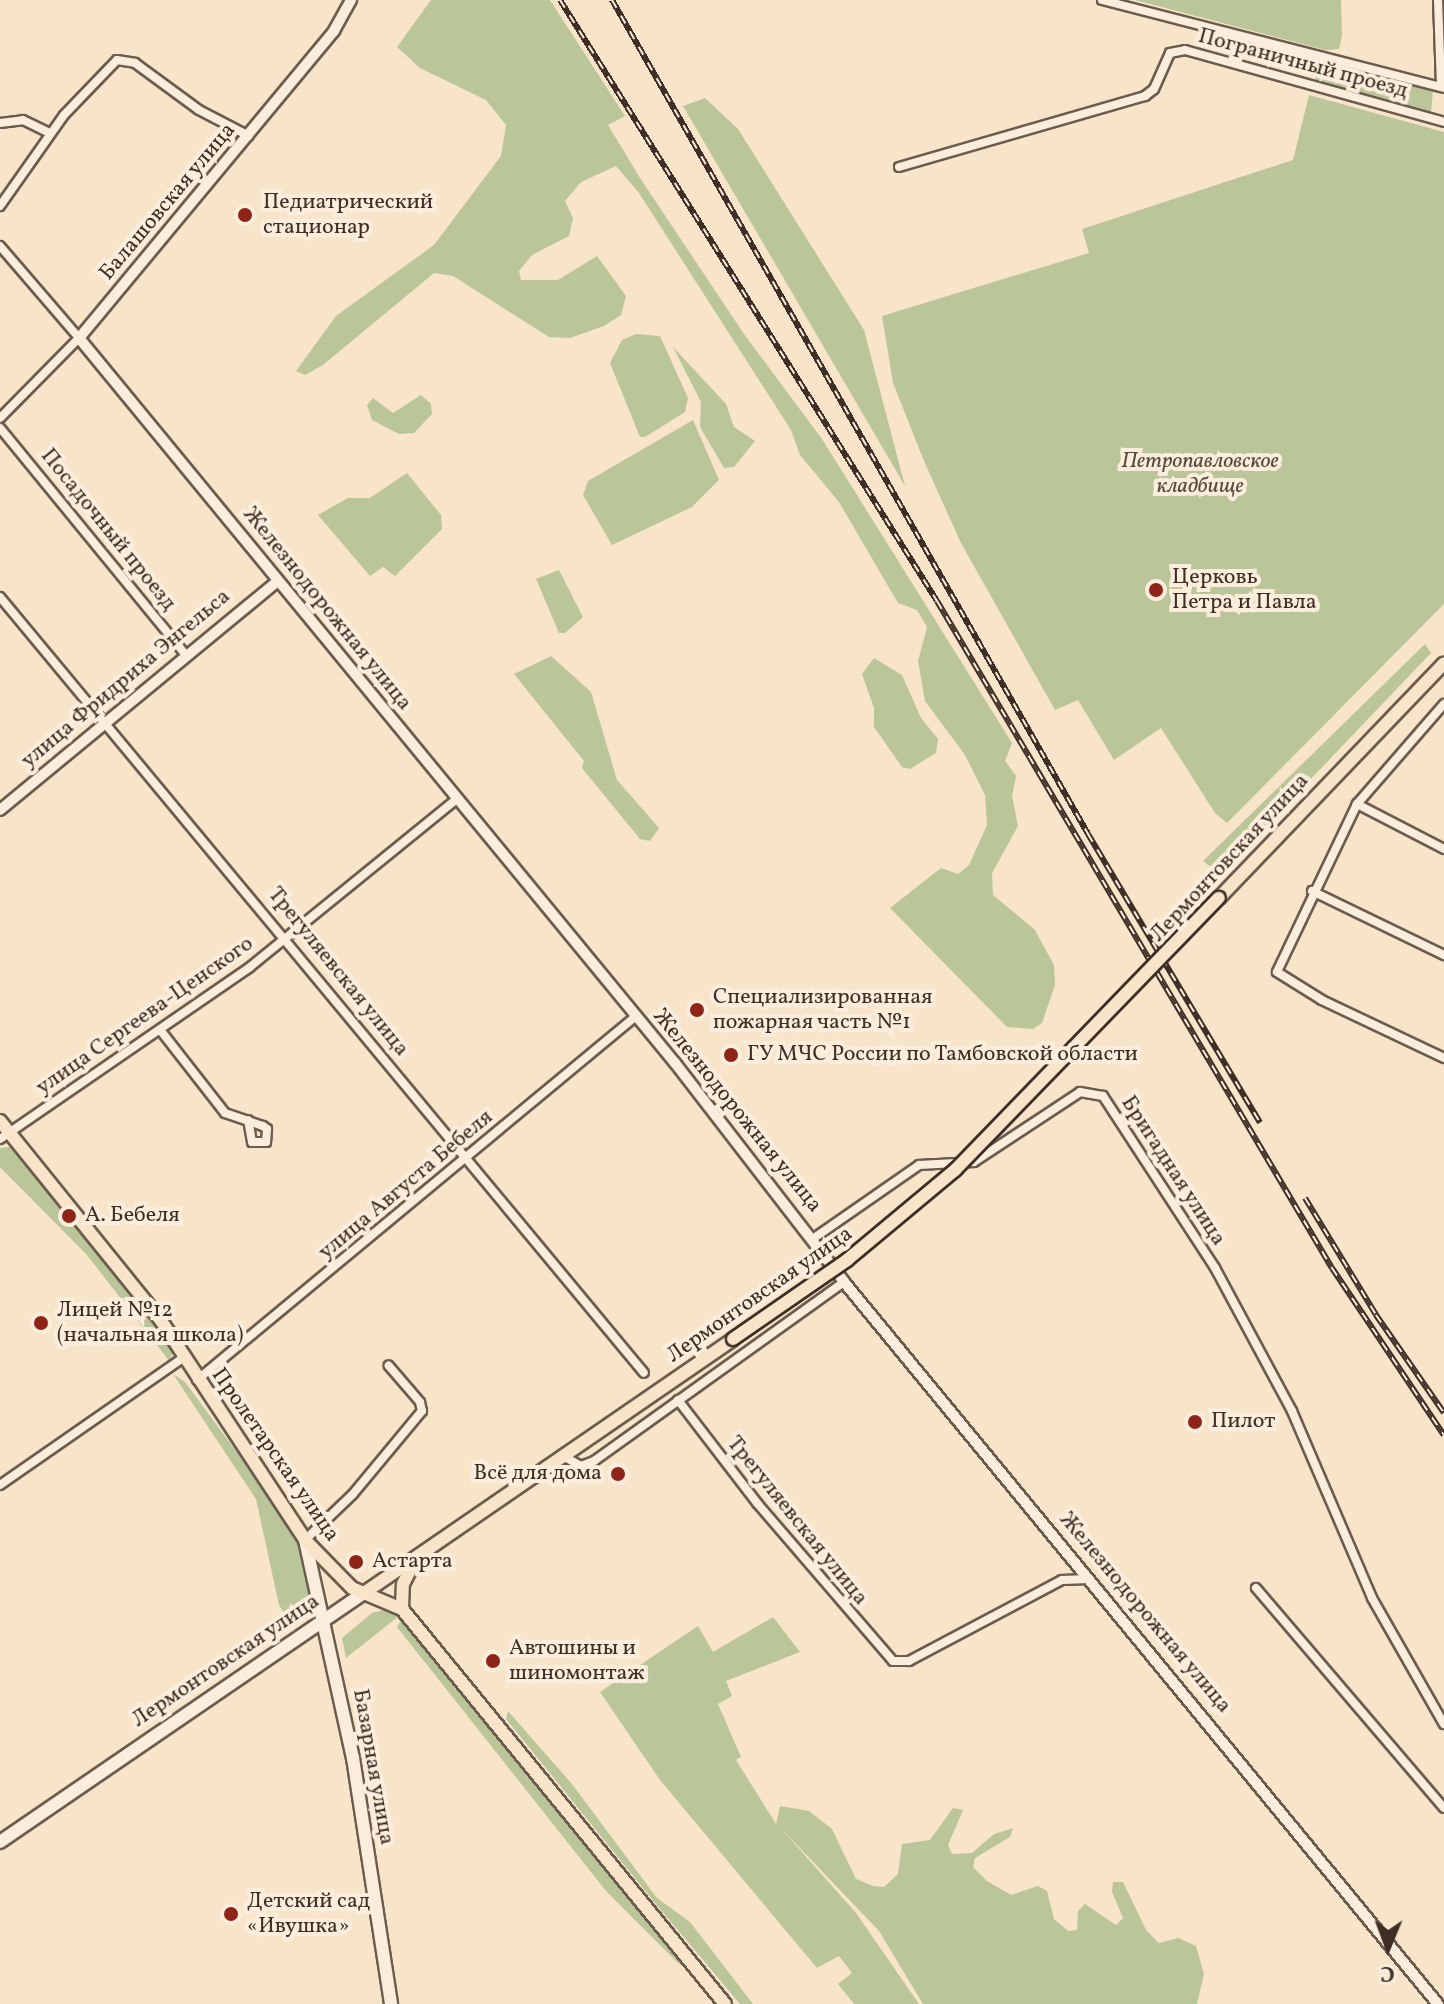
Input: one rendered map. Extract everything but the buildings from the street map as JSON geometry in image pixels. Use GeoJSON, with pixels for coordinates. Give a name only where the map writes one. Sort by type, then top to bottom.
{"type":"FeatureCollection","features":[{"type":"Feature","properties":{"kind":"main road","name":"Лермонтовская улица"},"geometry":{"type":"LineString","coordinates":[[0,1842],[847,1260],[955,1170],[1444,663]]}},
{"type":"Feature","properties":{"kind":"main road","name":"Пролетарская улица"},"geometry":{"type":"LineString","coordinates":[[0,1121],[5,1136],[160,1319],[197,1380],[305,1540],[341,1578],[364,1593],[402,1609],[725,2004]]}},
{"type":"Feature","properties":{"kind":"main road","name":"Базарная улица"},"geometry":{"type":"LineString","coordinates":[[305,1540],[353,1758],[391,2004]]}},
{"type":"Feature","properties":{"kind":"main road"},"geometry":{"type":"LineString","coordinates":[[402,1609],[405,1578],[419,1556]]}},
{"type":"Feature","properties":{"kind":"street","name":"Балашовская улица"},"geometry":{"type":"LineString","coordinates":[[0,418],[79,338],[249,136],[334,31],[351,0]]}},
{"type":"Feature","properties":{"kind":"street"},"geometry":{"type":"LineString","coordinates":[[1102,0],[1442,87],[1438,0]]}},
{"type":"Feature","properties":{"kind":"street","name":"Пограничный проезд"},"geometry":{"type":"LineString","coordinates":[[899,167],[1145,96],[1154,89],[1170,53],[1185,50],[1444,122]]}},
{"type":"Feature","properties":{"kind":"street"},"geometry":{"type":"LineString","coordinates":[[0,206],[50,133],[111,62],[135,63],[199,110],[249,136]]}},
{"type":"Feature","properties":{"kind":"street"},"geometry":{"type":"LineString","coordinates":[[0,123],[23,120],[50,133]]}},
{"type":"Feature","properties":{"kind":"street","name":"Железнодорожная улица"},"geometry":{"type":"LineString","coordinates":[[0,246],[636,1016],[814,1238],[844,1282],[1094,1581],[1438,2004]]}},
{"type":"Feature","properties":{"kind":"street","name":"Посадочный проезд"},"geometry":{"type":"LineString","coordinates":[[0,428],[186,655]]}},
{"type":"Feature","properties":{"kind":"street","name":"улица Фридриха Энгельса"},"geometry":{"type":"LineString","coordinates":[[0,810],[278,581]]}},
{"type":"Feature","properties":{"kind":"street","name":"Трегуляевская улица"},"geometry":{"type":"LineString","coordinates":[[0,597],[287,937],[644,1373]]}},
{"type":"Feature","properties":{"kind":"street"},"geometry":{"type":"LineString","coordinates":[[1444,704],[1357,804],[1312,891],[1279,977],[1444,1058]]}},
{"type":"Feature","properties":{"kind":"street","name":"улица Сергеева-Ценского"},"geometry":{"type":"LineString","coordinates":[[5,1136],[161,1031],[287,937],[457,799]]}},
{"type":"Feature","properties":{"kind":"street"},"geometry":{"type":"LineString","coordinates":[[1357,804],[1444,849]]}},
{"type":"Feature","properties":{"kind":"street"},"geometry":{"type":"LineString","coordinates":[[1312,891],[1444,955]]}},
{"type":"Feature","properties":{"kind":"street","name":"улица Августа Бебеля"},"geometry":{"type":"LineString","coordinates":[[197,1380],[636,1016]]}},
{"type":"Feature","properties":{"kind":"street"},"geometry":{"type":"LineString","coordinates":[[161,1031],[225,1113],[248,1120]]}},
{"type":"Feature","properties":{"kind":"street","name":"Бригадная улица"},"geometry":{"type":"LineString","coordinates":[[814,1238],[919,1165],[974,1162],[1080,1092],[1103,1096],[1215,1268],[1292,1411],[1372,1598],[1444,1724]]}},
{"type":"Feature","properties":{"kind":"street"},"geometry":{"type":"LineString","coordinates":[[563,1456],[581,1466],[594,1461],[844,1282]]}},
{"type":"Feature","properties":{"kind":"street"},"geometry":{"type":"LineString","coordinates":[[0,1485],[184,1357]]}},
{"type":"Feature","properties":{"kind":"street"},"geometry":{"type":"LineString","coordinates":[[305,1540],[353,1494],[422,1411],[420,1402],[389,1366]]}},
{"type":"Feature","properties":{"kind":"street","name":"Трегуляевская улица"},"geometry":{"type":"LineString","coordinates":[[678,1400],[757,1503],[893,1661],[909,1661],[1062,1580]]}},
{"type":"Feature","properties":{"kind":"street"},"geometry":{"type":"LineString","coordinates":[[1062,1580],[1071,1569],[1069,1552]]}},
{"type":"Feature","properties":{"kind":"street"},"geometry":{"type":"LineString","coordinates":[[1062,1580],[1094,1581]]}},
{"type":"Feature","properties":{"kind":"street"},"geometry":{"type":"LineString","coordinates":[[1256,1588],[1444,1808]]}},
{"type":"Feature","properties":{"kind":"green space"},"geometry":{"type":"Polygon","coordinates":[[[431,0],[550,0],[625,116],[608,125],[640,178],[744,334],[822,439],[1012,743],[1005,761],[1016,776],[1012,796],[1018,826],[992,873],[993,895],[1035,930],[1054,965],[1055,985],[1042,1023],[1033,1029],[1007,1027],[890,908],[941,868],[958,874],[969,865],[987,825],[985,795],[965,755],[925,701],[918,661],[927,627],[917,610],[898,603],[839,502],[800,455],[791,430],[639,193],[616,166],[581,182],[565,201],[573,218],[569,236],[532,255],[519,271],[521,280],[558,280],[597,256],[626,296],[621,315],[604,326],[570,338],[549,337],[453,276],[434,273],[323,365],[305,375],[296,371],[336,316],[434,245],[501,156],[506,125],[486,100],[420,68],[397,47],[431,0]]]}},
{"type":"Feature","properties":{"kind":"green space"},"geometry":{"type":"Polygon","coordinates":[[[1135,0],[1341,0],[1342,36],[1339,49],[1325,50],[1135,0]]]}},
{"type":"Feature","properties":{"kind":"green space"},"geometry":{"type":"Polygon","coordinates":[[[1310,58],[1433,90],[1431,113],[1316,80],[1310,58]]]}},
{"type":"Feature","properties":{"kind":"green space","name":"Петропавловское кладбище"},"geometry":{"type":"Polygon","coordinates":[[[1309,95],[1444,132],[1444,604],[1227,823],[1215,813],[1161,728],[1114,760],[1078,700],[1055,710],[961,543],[924,461],[893,383],[882,316],[1089,253],[1082,229],[1293,160],[1309,95]]]}},
{"type":"Feature","properties":{"kind":"green space"},"geometry":{"type":"Polygon","coordinates":[[[705,98],[738,129],[864,330],[905,486],[683,106],[705,98]]]}},
{"type":"Feature","properties":{"kind":"green space"},"geometry":{"type":"Polygon","coordinates":[[[636,334],[660,336],[688,398],[685,412],[645,437],[640,437],[610,363],[622,340],[636,334]]]}},
{"type":"Feature","properties":{"kind":"green space"},"geometry":{"type":"Polygon","coordinates":[[[673,347],[726,404],[734,427],[755,441],[734,467],[724,468],[700,427],[701,402],[673,347]]]}},
{"type":"Feature","properties":{"kind":"green space"},"geometry":{"type":"Polygon","coordinates":[[[421,395],[431,404],[432,414],[414,433],[399,434],[372,420],[367,405],[373,398],[393,413],[421,395]]]}},
{"type":"Feature","properties":{"kind":"green space"},"geometry":{"type":"Polygon","coordinates":[[[693,420],[719,480],[692,507],[612,545],[583,495],[588,481],[693,420]]]}},
{"type":"Feature","properties":{"kind":"green space"},"geometry":{"type":"Polygon","coordinates":[[[407,473],[441,515],[442,529],[395,576],[383,567],[370,576],[318,515],[348,498],[370,498],[407,473]]]}},
{"type":"Feature","properties":{"kind":"green space"},"geometry":{"type":"Polygon","coordinates":[[[559,570],[583,617],[565,633],[559,633],[536,579],[559,570]]]}},
{"type":"Feature","properties":{"kind":"green space"},"geometry":{"type":"Polygon","coordinates":[[[1425,644],[1431,653],[1220,874],[1203,861],[1425,644]]]}},
{"type":"Feature","properties":{"kind":"green space"},"geometry":{"type":"Polygon","coordinates":[[[551,656],[591,692],[617,780],[659,828],[650,841],[640,839],[582,768],[584,761],[514,674],[551,656]]]}},
{"type":"Feature","properties":{"kind":"green space"},"geometry":{"type":"Polygon","coordinates":[[[874,658],[902,675],[921,718],[938,739],[936,753],[910,769],[902,767],[874,727],[874,708],[862,674],[874,658]]]}},
{"type":"Feature","properties":{"kind":"green space"},"geometry":{"type":"Polygon","coordinates":[[[10,1147],[162,1330],[174,1347],[170,1362],[87,1255],[0,1167],[0,1148],[10,1147]]]}},
{"type":"Feature","properties":{"kind":"green space"},"geometry":{"type":"Polygon","coordinates":[[[173,1374],[185,1382],[269,1496],[305,1556],[313,1590],[293,1627],[279,1605],[256,1499],[173,1374]]]}},
{"type":"Feature","properties":{"kind":"green space"},"geometry":{"type":"Polygon","coordinates":[[[388,1609],[399,1616],[346,1658],[342,1638],[372,1613],[388,1609]]]}},
{"type":"Feature","properties":{"kind":"green space"},"geometry":{"type":"Polygon","coordinates":[[[773,1617],[800,1652],[726,1681],[732,1696],[718,1704],[741,1757],[736,1760],[776,1824],[780,1806],[809,1811],[832,1829],[856,1879],[884,1887],[898,1874],[902,1844],[930,1840],[953,1808],[963,1810],[948,1845],[952,1854],[972,1853],[994,1834],[1013,1828],[1010,1837],[975,1858],[973,1867],[987,1881],[1011,1895],[1038,1886],[1047,1891],[1054,1919],[1068,1931],[1077,1930],[1078,1911],[1085,1904],[1116,1925],[1123,1918],[1112,1892],[1113,1882],[1123,1882],[1146,1930],[1159,1943],[1178,1938],[1196,1946],[1204,1974],[1197,2004],[923,2004],[879,1931],[778,1825],[856,1913],[919,2004],[854,2004],[838,1984],[852,1973],[839,1956],[817,1968],[660,1780],[600,1692],[698,1626],[713,1652],[773,1617]]]}},
{"type":"Feature","properties":{"kind":"green space"},"geometry":{"type":"Polygon","coordinates":[[[402,1618],[684,1959],[679,1964],[606,1891],[397,1627],[402,1618]]]}},
{"type":"Feature","properties":{"kind":"green space"},"geometry":{"type":"Polygon","coordinates":[[[508,1711],[572,1784],[657,1898],[690,1922],[753,2004],[740,2004],[655,1903],[506,1719],[508,1711]]]}},
{"type":"Feature","properties":{"kind":"railway"},"geometry":{"type":"LineString","coordinates":[[560,0],[937,601],[1332,1268],[1444,1435]]}},
{"type":"Feature","properties":{"kind":"railway"},"geometry":{"type":"LineString","coordinates":[[612,0],[1088,834],[1260,1123]]}},
{"type":"Feature","properties":{"kind":"railway"},"geometry":{"type":"LineString","coordinates":[[1305,1198],[1376,1315],[1444,1413]]}},
{"type":"Feature","properties":{"kind":"place","name":"Педиатрический стационар"},"geometry":{"type":"Point","coordinates":[245,215]}},
{"type":"Feature","properties":{"kind":"place","name":"Церковь Петра и Павла"},"geometry":{"type":"Point","coordinates":[1156,590]}},
{"type":"Feature","properties":{"kind":"place","name":"Специализированная пожарная часть №1"},"geometry":{"type":"Point","coordinates":[697,1010]}},
{"type":"Feature","properties":{"kind":"place","name":"ГУ МЧС России по Тамбовской области"},"geometry":{"type":"Point","coordinates":[731,1055]}},
{"type":"Feature","properties":{"kind":"place","name":"А. Бебеля"},"geometry":{"type":"Point","coordinates":[69,1216]}},
{"type":"Feature","properties":{"kind":"place","name":"Лицей №12 (начальная школа)"},"geometry":{"type":"Point","coordinates":[41,1323]}},
{"type":"Feature","properties":{"kind":"place","name":"Пилот"},"geometry":{"type":"Point","coordinates":[1195,1422]}},
{"type":"Feature","properties":{"kind":"place","name":"Всё для дома"},"geometry":{"type":"Point","coordinates":[618,1474]}},
{"type":"Feature","properties":{"kind":"place","name":"Астарта"},"geometry":{"type":"Point","coordinates":[356,1562]}},
{"type":"Feature","properties":{"kind":"place","name":"Автошины и шиномонтаж"},"geometry":{"type":"Point","coordinates":[493,1661]}},
{"type":"Feature","properties":{"kind":"place","name":"Детский сад «Ивушка»"},"geometry":{"type":"Point","coordinates":[231,1914]}}]}
